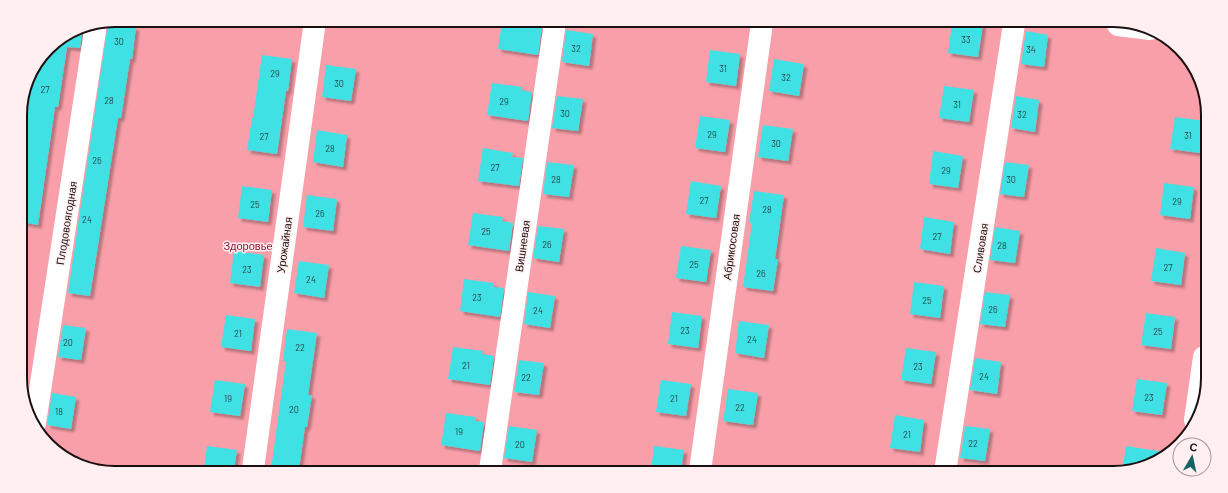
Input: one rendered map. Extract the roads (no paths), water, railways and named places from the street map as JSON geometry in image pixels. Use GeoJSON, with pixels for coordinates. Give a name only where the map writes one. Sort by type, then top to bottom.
{"type":"FeatureCollection","features":[{"type":"Feature","properties":{"kind":"street","name":"Урожайная"},"geometry":{"type":"LineString","coordinates":[[253,466],[314,27]]}},
{"type":"Feature","properties":{"kind":"street","name":"Вишневая"},"geometry":{"type":"LineString","coordinates":[[491,466],[553,27]]}},
{"type":"Feature","properties":{"kind":"street","name":"Абрикосовая"},"geometry":{"type":"LineString","coordinates":[[701,466],[761,27]]}},
{"type":"Feature","properties":{"kind":"street","name":"Сливовая"},"geometry":{"type":"LineString","coordinates":[[946,466],[1014,27]]}},
{"type":"Feature","properties":{"kind":"street","name":"Плодовоягодная"},"geometry":{"type":"LineString","coordinates":[[36,417],[95,30]]}},
{"type":"Feature","properties":{"kind":"street"},"geometry":{"type":"LineString","coordinates":[[1198,399],[1201,377]]}},
{"type":"Feature","properties":{"kind":"park label","name":"Здоровье"},"geometry":{"type":"Point","coordinates":[248,245]}}]}
